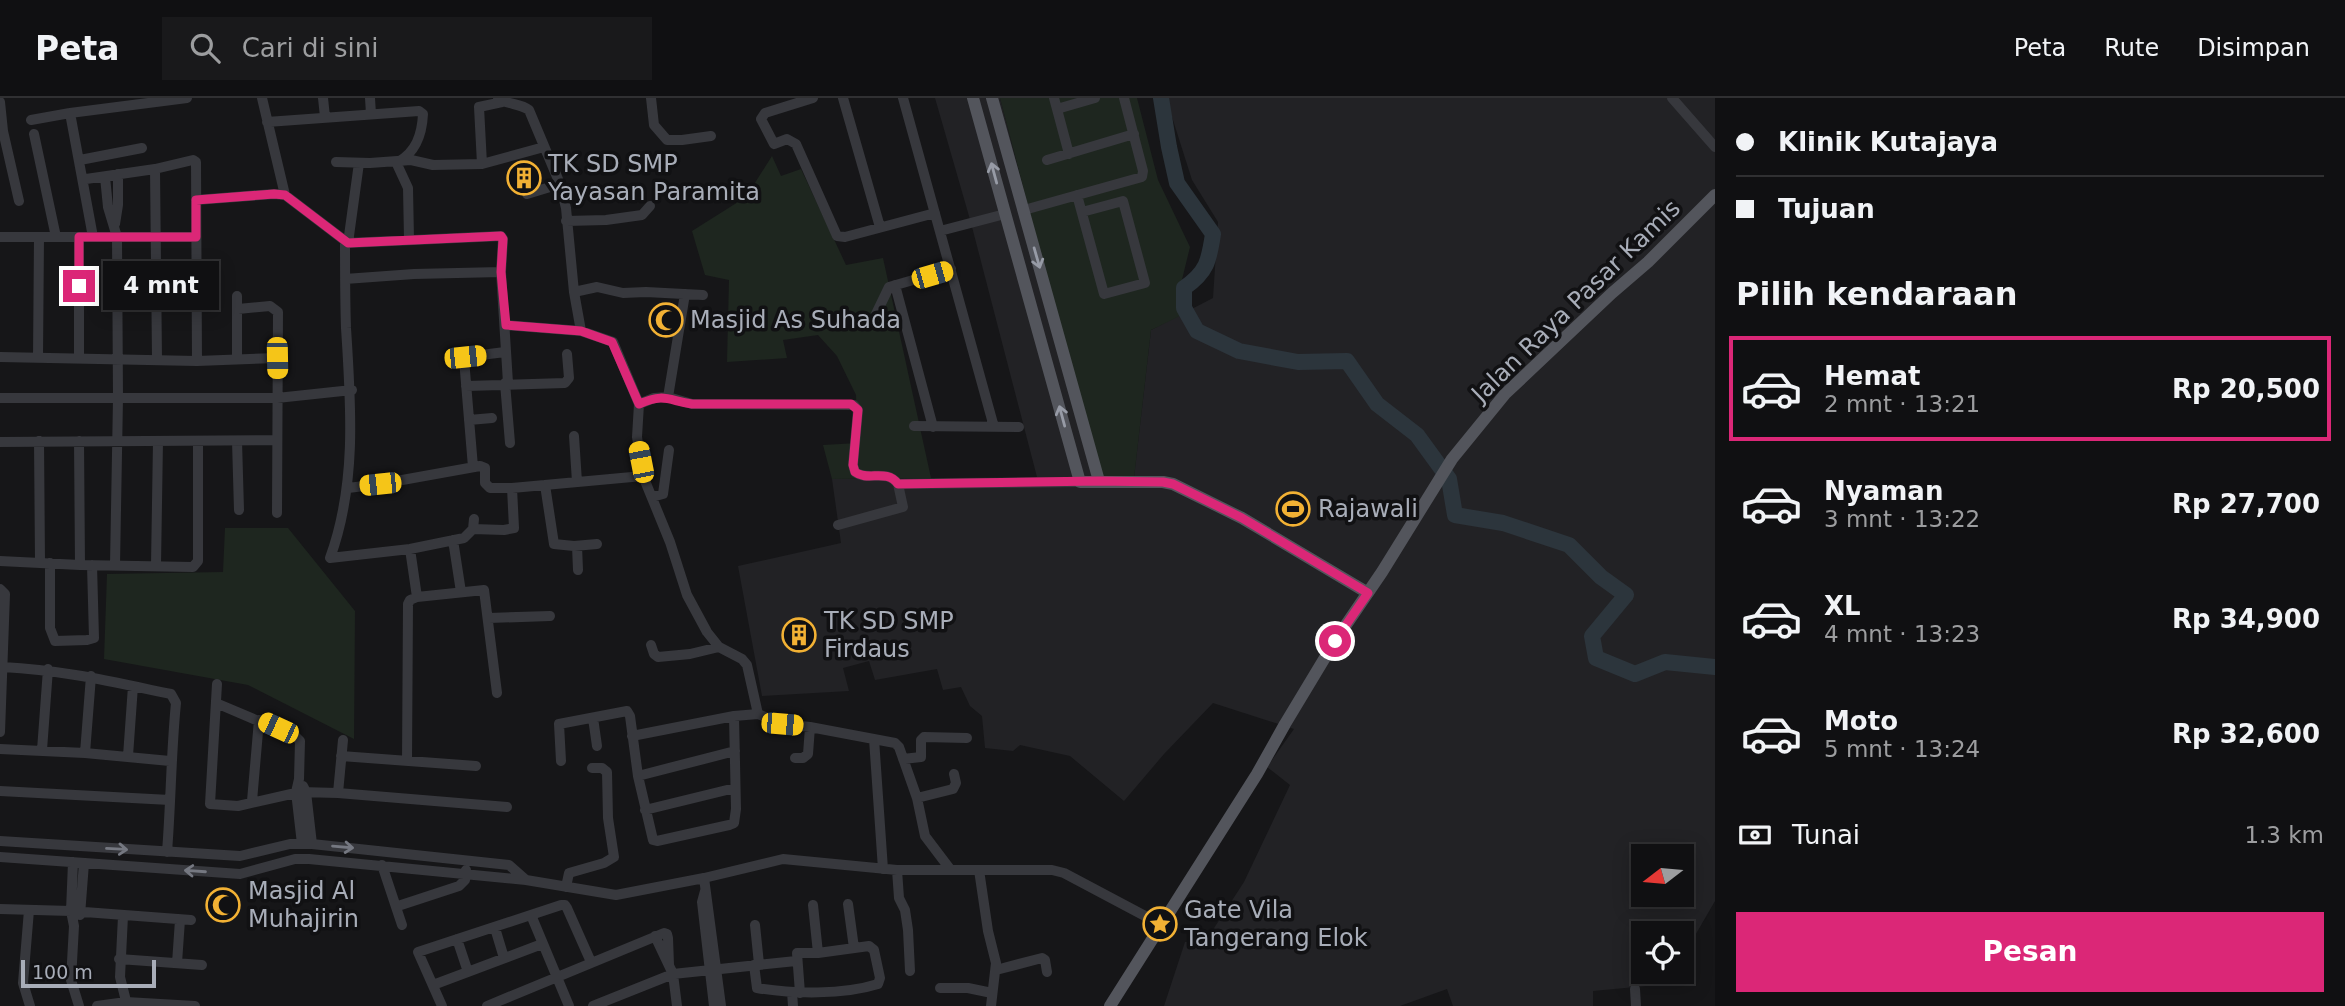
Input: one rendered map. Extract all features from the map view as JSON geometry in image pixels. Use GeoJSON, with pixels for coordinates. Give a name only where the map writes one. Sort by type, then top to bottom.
{"type":"FeatureCollection","features":[{"type":"Feature","properties":{"kind":"main road"},"geometry":{"type":"LineString","coordinates":[[973,98],[1080,482],[1173,484],[1242,518],[1368,593]]}},
{"type":"Feature","properties":{"kind":"main road"},"geometry":{"type":"LineString","coordinates":[[992,98],[1099,481]]}},
{"type":"Feature","properties":{"kind":"main road","name":"Jalan Raya Pasar Kamis"},"geometry":{"type":"LineString","coordinates":[[1110,1006],[1260,770],[1335,641],[1452,459],[1505,394],[1648,262],[1715,195]]}},
{"type":"Feature","properties":{"kind":"main road"},"geometry":{"type":"LineString","coordinates":[[1010,230],[1028,226]]}},
{"type":"Feature","properties":{"kind":"street"},"geometry":{"type":"LineString","coordinates":[[31,120],[187,98]]}},
{"type":"Feature","properties":{"kind":"street"},"geometry":{"type":"LineString","coordinates":[[262,98],[285,195]]}},
{"type":"Feature","properties":{"kind":"street"},"geometry":{"type":"LineString","coordinates":[[323,98],[325,117]]}},
{"type":"Feature","properties":{"kind":"street"},"geometry":{"type":"LineString","coordinates":[[370,98],[371,114]]}},
{"type":"Feature","properties":{"kind":"street"},"geometry":{"type":"LineString","coordinates":[[417,98],[418,111]]}},
{"type":"Feature","properties":{"kind":"street"},"geometry":{"type":"LineString","coordinates":[[651,98],[654,125],[667,140],[711,136]]}},
{"type":"Feature","properties":{"kind":"street"},"geometry":{"type":"LineString","coordinates":[[813,98],[765,113],[761,123],[774,144],[790,139],[796,144],[835,233],[840,237],[935,213]]}},
{"type":"Feature","properties":{"kind":"street"},"geometry":{"type":"LineString","coordinates":[[843,98],[880,227]]}},
{"type":"Feature","properties":{"kind":"street"},"geometry":{"type":"LineString","coordinates":[[903,98],[994,427]]}},
{"type":"Feature","properties":{"kind":"street"},"geometry":{"type":"LineString","coordinates":[[1054,98],[1069,154]]}},
{"type":"Feature","properties":{"kind":"street"},"geometry":{"type":"LineString","coordinates":[[1057,109],[1095,98]]}},
{"type":"Feature","properties":{"kind":"street"},"geometry":{"type":"LineString","coordinates":[[1024,210],[1142,177],[1143,171],[1124,98]]}},
{"type":"Feature","properties":{"kind":"street"},"geometry":{"type":"LineString","coordinates":[[1672,98],[1715,147]]}},
{"type":"Feature","properties":{"kind":"street"},"geometry":{"type":"LineString","coordinates":[[482,164],[478,109],[500,100],[529,110],[561,184],[581,331]]}},
{"type":"Feature","properties":{"kind":"street"},"geometry":{"type":"LineString","coordinates":[[0,102],[19,201]]}},
{"type":"Feature","properties":{"kind":"street"},"geometry":{"type":"LineString","coordinates":[[267,122],[418,111],[423,114],[416,144],[409,156],[397,162]]}},
{"type":"Feature","properties":{"kind":"street"},"geometry":{"type":"LineString","coordinates":[[70,113],[93,237]]}},
{"type":"Feature","properties":{"kind":"street"},"geometry":{"type":"LineString","coordinates":[[34,134],[55,237]]}},
{"type":"Feature","properties":{"kind":"street"},"geometry":{"type":"LineString","coordinates":[[1047,160],[1134,134]]}},
{"type":"Feature","properties":{"kind":"street"},"geometry":{"type":"LineString","coordinates":[[336,162],[411,160],[454,166],[482,164],[544,147]]}},
{"type":"Feature","properties":{"kind":"street"},"geometry":{"type":"LineString","coordinates":[[80,160],[142,148]]}},
{"type":"Feature","properties":{"kind":"street"},"geometry":{"type":"LineString","coordinates":[[86,179],[195,160],[197,361]]}},
{"type":"Feature","properties":{"kind":"street"},"geometry":{"type":"LineString","coordinates":[[397,162],[408,188],[409,239]]}},
{"type":"Feature","properties":{"kind":"street"},"geometry":{"type":"LineString","coordinates":[[359,163],[346,242],[345,279],[352,390],[348,488],[330,558],[410,550],[464,538],[474,524],[505,530],[513,528],[512,488]]}},
{"type":"Feature","properties":{"kind":"street"},"geometry":{"type":"LineString","coordinates":[[155,169],[157,359]]}},
{"type":"Feature","properties":{"kind":"street"},"geometry":{"type":"LineString","coordinates":[[115,224],[118,174]]}},
{"type":"Feature","properties":{"kind":"street"},"geometry":{"type":"LineString","coordinates":[[105,177],[108,207],[117,237],[118,441],[115,565]]}},
{"type":"Feature","properties":{"kind":"street"},"geometry":{"type":"LineString","coordinates":[[527,194],[561,184]]}},
{"type":"Feature","properties":{"kind":"street"},"geometry":{"type":"LineString","coordinates":[[196,200],[285,195],[346,242],[501,236],[510,443]]}},
{"type":"Feature","properties":{"kind":"street"},"geometry":{"type":"LineString","coordinates":[[1077,195],[1104,294],[1145,283],[1123,201],[1082,212]]}},
{"type":"Feature","properties":{"kind":"street"},"geometry":{"type":"LineString","coordinates":[[566,221],[606,220],[642,215],[650,206]]}},
{"type":"Feature","properties":{"kind":"street"},"geometry":{"type":"LineString","coordinates":[[940,231],[1005,214]]}},
{"type":"Feature","properties":{"kind":"street"},"geometry":{"type":"LineString","coordinates":[[0,237],[196,237]]}},
{"type":"Feature","properties":{"kind":"street"},"geometry":{"type":"LineString","coordinates":[[38,358],[39,237]]}},
{"type":"Feature","properties":{"kind":"street"},"geometry":{"type":"LineString","coordinates":[[79,237],[79,358]]}},
{"type":"Feature","properties":{"kind":"street"},"geometry":{"type":"LineString","coordinates":[[876,314],[890,287],[951,270]]}},
{"type":"Feature","properties":{"kind":"street"},"geometry":{"type":"LineString","coordinates":[[345,279],[501,272]]}},
{"type":"Feature","properties":{"kind":"street"},"geometry":{"type":"LineString","coordinates":[[895,285],[933,427]]}},
{"type":"Feature","properties":{"kind":"street"},"geometry":{"type":"LineString","coordinates":[[574,292],[597,287],[615,292],[703,295]]}},
{"type":"Feature","properties":{"kind":"street"},"geometry":{"type":"LineString","coordinates":[[668,397],[685,294]]}},
{"type":"Feature","properties":{"kind":"street"},"geometry":{"type":"LineString","coordinates":[[237,296],[237,358]]}},
{"type":"Feature","properties":{"kind":"street"},"geometry":{"type":"LineString","coordinates":[[238,309],[270,306],[276,309],[278,316],[278,513]]}},
{"type":"Feature","properties":{"kind":"street"},"geometry":{"type":"LineString","coordinates":[[506,325],[581,331],[612,342],[639,404],[637,438],[643,476],[687,595],[707,632],[719,647],[742,659],[747,665],[758,714]]}},
{"type":"Feature","properties":{"kind":"street"},"geometry":{"type":"LineString","coordinates":[[473,467],[464,358],[505,352]]}},
{"type":"Feature","properties":{"kind":"street"},"geometry":{"type":"LineString","coordinates":[[466,386],[565,383],[569,378],[567,355]]}},
{"type":"Feature","properties":{"kind":"street"},"geometry":{"type":"LineString","coordinates":[[0,358],[197,361],[277,358]]}},
{"type":"Feature","properties":{"kind":"street"},"geometry":{"type":"LineString","coordinates":[[0,398],[277,398],[352,390]]}},
{"type":"Feature","properties":{"kind":"street"},"geometry":{"type":"LineString","coordinates":[[639,404],[654,398],[668,397],[692,404],[854,405],[858,410],[853,465],[855,472],[861,476],[887,475],[894,479],[898,484],[903,507],[838,525]]}},
{"type":"Feature","properties":{"kind":"street"},"geometry":{"type":"LineString","coordinates":[[469,420],[492,418]]}},
{"type":"Feature","properties":{"kind":"street"},"geometry":{"type":"LineString","coordinates":[[914,426],[1019,427]]}},
{"type":"Feature","properties":{"kind":"street"},"geometry":{"type":"LineString","coordinates":[[574,436],[577,482]]}},
{"type":"Feature","properties":{"kind":"street"},"geometry":{"type":"LineString","coordinates":[[0,442],[277,440]]}},
{"type":"Feature","properties":{"kind":"street"},"geometry":{"type":"LineString","coordinates":[[79,441],[80,565]]}},
{"type":"Feature","properties":{"kind":"street"},"geometry":{"type":"LineString","coordinates":[[156,565],[158,441]]}},
{"type":"Feature","properties":{"kind":"street"},"geometry":{"type":"LineString","coordinates":[[0,561],[189,568],[198,561],[198,441]]}},
{"type":"Feature","properties":{"kind":"street"},"geometry":{"type":"LineString","coordinates":[[237,441],[239,510]]}},
{"type":"Feature","properties":{"kind":"street"},"geometry":{"type":"LineString","coordinates":[[39,442],[50,628],[55,641],[94,638],[92,565]]}},
{"type":"Feature","properties":{"kind":"street"},"geometry":{"type":"LineString","coordinates":[[652,497],[663,494],[669,450]]}},
{"type":"Feature","properties":{"kind":"street"},"geometry":{"type":"LineString","coordinates":[[348,488],[481,466],[485,468],[487,487],[512,488],[643,476]]}},
{"type":"Feature","properties":{"kind":"street"},"geometry":{"type":"LineString","coordinates":[[898,484],[1080,482]]}},
{"type":"Feature","properties":{"kind":"street"},"geometry":{"type":"LineString","coordinates":[[545,485],[552,541],[557,546],[597,544]]}},
{"type":"Feature","properties":{"kind":"street"},"geometry":{"type":"LineString","coordinates":[[453,540],[461,592]]}},
{"type":"Feature","properties":{"kind":"street"},"geometry":{"type":"LineString","coordinates":[[578,546],[578,570]]}},
{"type":"Feature","properties":{"kind":"street"},"geometry":{"type":"LineString","coordinates":[[410,550],[417,597]]}},
{"type":"Feature","properties":{"kind":"street"},"geometry":{"type":"LineString","coordinates":[[0,589],[5,594],[0,732]]}},
{"type":"Feature","properties":{"kind":"street"},"geometry":{"type":"LineString","coordinates":[[407,761],[410,600],[484,590],[497,693]]}},
{"type":"Feature","properties":{"kind":"street"},"geometry":{"type":"LineString","coordinates":[[489,618],[550,616]]}},
{"type":"Feature","properties":{"kind":"street"},"geometry":{"type":"LineString","coordinates":[[651,645],[658,657],[690,654],[719,647]]}},
{"type":"Feature","properties":{"kind":"street"},"geometry":{"type":"LineString","coordinates":[[3,667],[48,669],[91,676],[175,697],[167,852]]}},
{"type":"Feature","properties":{"kind":"street"},"geometry":{"type":"LineString","coordinates":[[42,750],[48,669]]}},
{"type":"Feature","properties":{"kind":"street"},"geometry":{"type":"LineString","coordinates":[[85,753],[91,676]]}},
{"type":"Feature","properties":{"kind":"street"},"geometry":{"type":"LineString","coordinates":[[217,684],[209,804],[233,806],[301,792],[506,807]]}},
{"type":"Feature","properties":{"kind":"street"},"geometry":{"type":"LineString","coordinates":[[128,756],[133,686]]}},
{"type":"Feature","properties":{"kind":"street"},"geometry":{"type":"LineString","coordinates":[[216,703],[259,720],[300,741],[299,779],[307,844]]}},
{"type":"Feature","properties":{"kind":"street"},"geometry":{"type":"LineString","coordinates":[[561,761],[558,724],[627,711],[652,838],[655,841],[729,825],[735,821],[734,716]]}},
{"type":"Feature","properties":{"kind":"street"},"geometry":{"type":"LineString","coordinates":[[632,736],[734,716],[758,714],[776,723],[895,743],[899,747],[917,798],[925,836],[950,869]]}},
{"type":"Feature","properties":{"kind":"street"},"geometry":{"type":"LineString","coordinates":[[593,718],[597,746]]}},
{"type":"Feature","properties":{"kind":"street"},"geometry":{"type":"LineString","coordinates":[[252,801],[259,720]]}},
{"type":"Feature","properties":{"kind":"street"},"geometry":{"type":"LineString","coordinates":[[795,758],[803,758],[808,754],[810,727]]}},
{"type":"Feature","properties":{"kind":"street"},"geometry":{"type":"LineString","coordinates":[[903,759],[921,757],[921,740],[924,737],[967,738]]}},
{"type":"Feature","properties":{"kind":"street"},"geometry":{"type":"LineString","coordinates":[[874,739],[883,869]]}},
{"type":"Feature","properties":{"kind":"street"},"geometry":{"type":"LineString","coordinates":[[338,793],[343,740]]}},
{"type":"Feature","properties":{"kind":"street"},"geometry":{"type":"LineString","coordinates":[[0,749],[170,761]]}},
{"type":"Feature","properties":{"kind":"street"},"geometry":{"type":"LineString","coordinates":[[638,776],[736,751]]}},
{"type":"Feature","properties":{"kind":"street"},"geometry":{"type":"LineString","coordinates":[[341,757],[476,766]]}},
{"type":"Feature","properties":{"kind":"street"},"geometry":{"type":"LineString","coordinates":[[566,887],[569,873],[614,857],[608,818],[607,772],[604,769],[592,768]]}},
{"type":"Feature","properties":{"kind":"street"},"geometry":{"type":"LineString","coordinates":[[917,798],[955,788],[954,774]]}},
{"type":"Feature","properties":{"kind":"street"},"geometry":{"type":"LineString","coordinates":[[645,810],[735,788]]}},
{"type":"Feature","properties":{"kind":"street"},"geometry":{"type":"LineString","coordinates":[[0,791],[170,800]]}},
{"type":"Feature","properties":{"kind":"street"},"geometry":{"type":"LineString","coordinates":[[0,841],[240,856],[290,844],[307,844],[509,865],[526,880]]}},
{"type":"Feature","properties":{"kind":"street"},"geometry":{"type":"LineString","coordinates":[[79,1006],[71,980],[80,847]]}},
{"type":"Feature","properties":{"kind":"street"},"geometry":{"type":"LineString","coordinates":[[390,852],[386,865],[402,925]]}},
{"type":"Feature","properties":{"kind":"street"},"geometry":{"type":"LineString","coordinates":[[240,856],[240,874]]}},
{"type":"Feature","properties":{"kind":"street"},"geometry":{"type":"LineString","coordinates":[[0,857],[240,874],[302,859],[526,880],[616,895],[783,859],[897,870],[1060,871],[1162,925]]}},
{"type":"Feature","properties":{"kind":"street"},"geometry":{"type":"LineString","coordinates":[[446,873],[447,858]]}},
{"type":"Feature","properties":{"kind":"street"},"geometry":{"type":"LineString","coordinates":[[398,906],[459,887],[464,882],[467,860]]}},
{"type":"Feature","properties":{"kind":"street"},"geometry":{"type":"LineString","coordinates":[[897,870],[900,898],[907,920],[910,971]]}},
{"type":"Feature","properties":{"kind":"street"},"geometry":{"type":"LineString","coordinates":[[979,870],[996,970],[991,1006]]}},
{"type":"Feature","properties":{"kind":"street"},"geometry":{"type":"LineString","coordinates":[[704,878],[709,901],[714,1006]]}},
{"type":"Feature","properties":{"kind":"street"},"geometry":{"type":"LineString","coordinates":[[848,904],[854,948]]}},
{"type":"Feature","properties":{"kind":"street"},"geometry":{"type":"LineString","coordinates":[[442,1006],[418,952],[531,915],[565,905],[591,962]]}},
{"type":"Feature","properties":{"kind":"street"},"geometry":{"type":"LineString","coordinates":[[813,905],[818,953]]}},
{"type":"Feature","properties":{"kind":"street"},"geometry":{"type":"LineString","coordinates":[[0,909],[76,911],[186,920],[177,964]]}},
{"type":"Feature","properties":{"kind":"street"},"geometry":{"type":"LineString","coordinates":[[29,910],[23,983],[30,1006]]}},
{"type":"Feature","properties":{"kind":"street"},"geometry":{"type":"LineString","coordinates":[[531,915],[569,1006]]}},
{"type":"Feature","properties":{"kind":"street"},"geometry":{"type":"LineString","coordinates":[[123,916],[119,959],[120,977],[127,1004]]}},
{"type":"Feature","properties":{"kind":"street"},"geometry":{"type":"LineString","coordinates":[[755,925],[757,988],[796,993],[874,985],[880,981],[874,950],[869,946],[818,953],[798,952],[795,955],[796,993],[793,1006]]}},
{"type":"Feature","properties":{"kind":"street"},"geometry":{"type":"LineString","coordinates":[[495,928],[504,958]]}},
{"type":"Feature","properties":{"kind":"street"},"geometry":{"type":"LineString","coordinates":[[487,1006],[655,936],[671,969],[677,1006]]}},
{"type":"Feature","properties":{"kind":"street"},"geometry":{"type":"LineString","coordinates":[[457,939],[468,972]]}},
{"type":"Feature","properties":{"kind":"street"},"geometry":{"type":"LineString","coordinates":[[433,985],[542,944]]}},
{"type":"Feature","properties":{"kind":"street"},"geometry":{"type":"LineString","coordinates":[[996,970],[1042,958],[1045,960],[1047,972]]}},
{"type":"Feature","properties":{"kind":"street"},"geometry":{"type":"LineString","coordinates":[[119,959],[202,965]]}},
{"type":"Feature","properties":{"kind":"street"},"geometry":{"type":"LineString","coordinates":[[593,1006],[671,969],[713,969],[796,961]]}},
{"type":"Feature","properties":{"kind":"street"},"geometry":{"type":"LineString","coordinates":[[713,969],[722,1006]]}},
{"type":"Feature","properties":{"kind":"street"},"geometry":{"type":"LineString","coordinates":[[940,988],[968,988],[992,993]]}},
{"type":"Feature","properties":{"kind":"street"},"geometry":{"type":"LineString","coordinates":[[1635,989],[1636,1006]]}},
{"type":"Feature","properties":{"kind":"street"},"geometry":{"type":"LineString","coordinates":[[819,992],[820,1005]]}},
{"type":"Feature","properties":{"kind":"street"},"geometry":{"type":"LineString","coordinates":[[97,1006],[194,1006]]}},
{"type":"Feature","properties":{"kind":"shaded area"},"geometry":{"type":"Polygon","coordinates":[[[935,98],[1000,98],[1098,477],[1134,477],[1151,330],[1213,298],[1218,222],[1192,180],[1166,98],[1715,98],[1715,901],[1694,937],[1694,921],[1631,921],[1631,984],[1667,984],[1593,991],[1593,1006],[1453,1006],[1447,989],[1400,1006],[1164,1006],[1185,942],[1205,942],[1244,882],[1290,785],[1267,767],[1294,729],[1213,703],[1124,801],[1070,756],[1020,745],[1013,751],[985,748],[982,716],[970,706],[961,687],[943,690],[937,669],[875,680],[869,661],[843,668],[849,691],[762,696],[738,566],[841,543],[832,479],[1037,477],[971,223],[935,98]]]}},
{"type":"Feature","properties":{"kind":"shaded area"},"geometry":{"type":"Polygon","coordinates":[[[1000,98],[1137,98],[1158,180],[1190,247],[1177,300],[1182,315],[1151,330],[1134,478],[1099,478],[1000,98]]]}},
{"type":"Feature","properties":{"kind":"shaded area"},"geometry":{"type":"Polygon","coordinates":[[[772,156],[781,176],[801,169],[846,265],[883,258],[931,478],[832,479],[823,445],[858,443],[856,395],[837,356],[818,335],[783,340],[787,358],[727,362],[729,280],[705,275],[692,231],[746,197],[772,156]]]}},
{"type":"Feature","properties":{"kind":"shaded area"},"geometry":{"type":"Polygon","coordinates":[[[225,528],[288,528],[355,611],[354,739],[248,685],[104,659],[107,574],[223,572],[225,528]]]}},
{"type":"Feature","properties":{"kind":"waterway"},"geometry":{"type":"LineString","coordinates":[[1161,98],[1177,183],[1213,234],[1206,265],[1198,277],[1184,288],[1184,308],[1197,331],[1239,351],[1298,362],[1347,361],[1377,404],[1417,435],[1449,479],[1455,515],[1503,523],[1569,545],[1601,577],[1626,595],[1592,636],[1596,658],[1635,674],[1665,662],[1715,667]]}},
{"type":"Feature","properties":{"kind":"place","name":"TK SD SMP Yayasan Paramita"},"geometry":{"type":"Point","coordinates":[524,178]}},
{"type":"Feature","properties":{"kind":"place","name":"Masjid As Suhada"},"geometry":{"type":"Point","coordinates":[666,320]}},
{"type":"Feature","properties":{"kind":"place","name":"Rajawali"},"geometry":{"type":"Point","coordinates":[1293,509]}},
{"type":"Feature","properties":{"kind":"place","name":"TK SD SMP Firdaus"},"geometry":{"type":"Point","coordinates":[799,635]}},
{"type":"Feature","properties":{"kind":"place","name":"Masjid Al Muhajirin"},"geometry":{"type":"Point","coordinates":[223,905]}},
{"type":"Feature","properties":{"kind":"place","name":"Gate Vila Tangerang Elok"},"geometry":{"type":"Point","coordinates":[1160,924]}},
{"type":"Feature","properties":{"kind":"route"},"geometry":{"type":"LineString","coordinates":[[79,286],[79,237],[196,237],[196,200],[285,195],[348,243],[501,236],[506,325],[581,331],[612,342],[639,404],[649,399],[668,397],[692,404],[851,404],[858,410],[853,465],[855,472],[861,476],[887,475],[898,484],[1099,481],[1173,484],[1242,518],[1368,593],[1335,641]]}}]}
